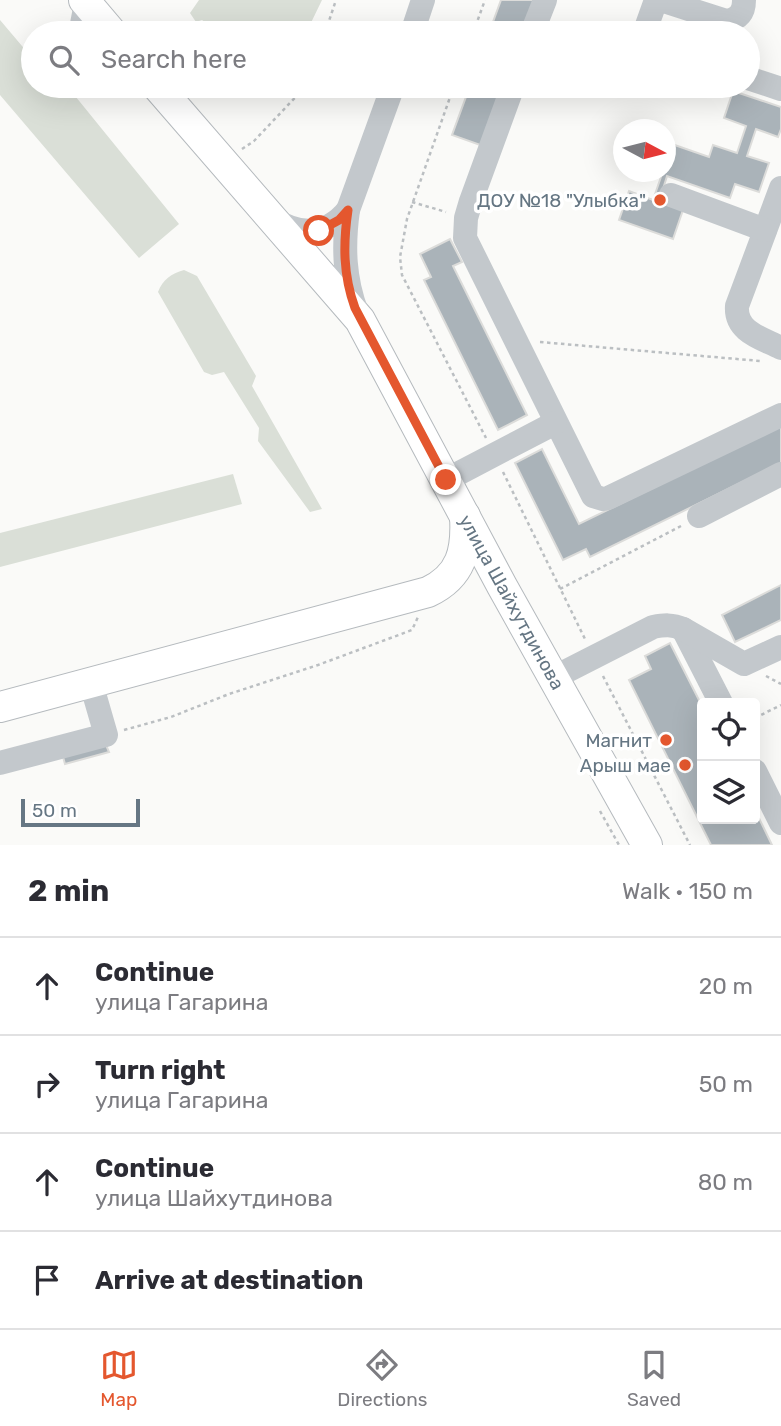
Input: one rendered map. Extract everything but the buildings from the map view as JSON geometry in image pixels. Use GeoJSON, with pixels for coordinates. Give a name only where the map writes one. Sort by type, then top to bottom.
{"type":"FeatureCollection","features":[{"type":"Feature","properties":{"kind":"main road"},"geometry":{"type":"LineString","coordinates":[[85,1],[102,21]]}},
{"type":"Feature","properties":{"kind":"main road","name":"улица Шайхутдинова"},"geometry":{"type":"LineString","coordinates":[[167,98],[360,320],[502,586],[647,845]]}},
{"type":"Feature","properties":{"kind":"main road"},"geometry":{"type":"LineString","coordinates":[[435,588],[453,572],[462,556],[466,541],[465,515]]}},
{"type":"Feature","properties":{"kind":"main road"},"geometry":{"type":"LineString","coordinates":[[0,707],[435,588],[481,581],[502,586]]}},
{"type":"Feature","properties":{"kind":"street"},"geometry":{"type":"LineString","coordinates":[[416,21],[424,0]]}},
{"type":"Feature","properties":{"kind":"street"},"geometry":{"type":"LineString","coordinates":[[537,21],[545,0]]}},
{"type":"Feature","properties":{"kind":"street"},"geometry":{"type":"LineString","coordinates":[[648,21],[656,0]]}},
{"type":"Feature","properties":{"kind":"street"},"geometry":{"type":"LineString","coordinates":[[661,0],[726,21],[735,20],[741,14],[744,0]]}},
{"type":"Feature","properties":{"kind":"street"},"geometry":{"type":"LineString","coordinates":[[82,21],[85,1]]}},
{"type":"Feature","properties":{"kind":"street"},"geometry":{"type":"LineString","coordinates":[[760,82],[781,89]]}},
{"type":"Feature","properties":{"kind":"street"},"geometry":{"type":"LineString","coordinates":[[360,320],[345,270],[344,247],[348,210],[389,98]]}},
{"type":"Feature","properties":{"kind":"street"},"geometry":{"type":"LineString","coordinates":[[509,98],[466,218],[465,238],[590,492],[603,499],[781,415]]}},
{"type":"Feature","properties":{"kind":"street"},"geometry":{"type":"LineString","coordinates":[[774,355],[745,330],[736,315],[781,188]]}},
{"type":"Feature","properties":{"kind":"street"},"geometry":{"type":"LineString","coordinates":[[671,195],[765,230]]}},
{"type":"Feature","properties":{"kind":"street"},"geometry":{"type":"LineString","coordinates":[[270,218],[293,229],[312,232],[330,227],[348,210]]}},
{"type":"Feature","properties":{"kind":"street"},"geometry":{"type":"LineString","coordinates":[[446,480],[555,423]]}},
{"type":"Feature","properties":{"kind":"street"},"geometry":{"type":"LineString","coordinates":[[699,516],[781,474]]}},
{"type":"Feature","properties":{"kind":"street"},"geometry":{"type":"LineString","coordinates":[[553,678],[653,627],[675,625],[744,664],[781,647]]}},
{"type":"Feature","properties":{"kind":"street"},"geometry":{"type":"LineString","coordinates":[[683,629],[718,698]]}},
{"type":"Feature","properties":{"kind":"street"},"geometry":{"type":"LineString","coordinates":[[0,763],[106,735],[91,683]]}},
{"type":"Feature","properties":{"kind":"street"},"geometry":{"type":"LineString","coordinates":[[760,781],[781,823]]}},
{"type":"Feature","properties":{"kind":"path"},"geometry":{"type":"LineString","coordinates":[[329,21],[336,0]]}},
{"type":"Feature","properties":{"kind":"path"},"geometry":{"type":"LineString","coordinates":[[477,21],[485,0]]}},
{"type":"Feature","properties":{"kind":"path"},"geometry":{"type":"LineString","coordinates":[[222,162],[254,141],[295,98]]}},
{"type":"Feature","properties":{"kind":"path"},"geometry":{"type":"LineString","coordinates":[[450,98],[402,237],[402,275],[495,454],[559,589],[690,845]]}},
{"type":"Feature","properties":{"kind":"path"},"geometry":{"type":"LineString","coordinates":[[412,202],[466,218]]}},
{"type":"Feature","properties":{"kind":"path"},"geometry":{"type":"LineString","coordinates":[[515,340],[774,355]]}},
{"type":"Feature","properties":{"kind":"path"},"geometry":{"type":"LineString","coordinates":[[559,589],[699,516]]}},
{"type":"Feature","properties":{"kind":"path"},"geometry":{"type":"LineString","coordinates":[[106,735],[171,717],[412,630],[435,588]]}},
{"type":"Feature","properties":{"kind":"path"},"geometry":{"type":"LineString","coordinates":[[760,716],[781,705]]}},
{"type":"Feature","properties":{"kind":"shaded area"},"geometry":{"type":"Polygon","coordinates":[[[199,0],[322,0],[312,21],[195,21],[190,13],[199,0]]]}},
{"type":"Feature","properties":{"kind":"shaded area"},"geometry":{"type":"Polygon","coordinates":[[[0,20],[21,45],[21,98],[77,98],[179,224],[139,258],[0,95],[0,20]]]}},
{"type":"Feature","properties":{"kind":"shaded area"},"geometry":{"type":"Polygon","coordinates":[[[184,270],[197,276],[256,376],[252,386],[322,509],[310,512],[258,441],[259,428],[224,372],[212,375],[204,372],[158,292],[168,278],[184,270]]]}},
{"type":"Feature","properties":{"kind":"shaded area"},"geometry":{"type":"Polygon","coordinates":[[[233,474],[242,504],[0,567],[0,533],[233,474]]]}},
{"type":"Feature","properties":{"kind":"place","name":"ДОУ №18 \"Улыбка\""},"geometry":{"type":"Point","coordinates":[660,200]}},
{"type":"Feature","properties":{"kind":"place","name":"Магнит"},"geometry":{"type":"Point","coordinates":[666,740]}},
{"type":"Feature","properties":{"kind":"place","name":"Арыш мае"},"geometry":{"type":"Point","coordinates":[685,765]}},
{"type":"Feature","properties":{"kind":"route"},"geometry":{"type":"LineString","coordinates":[[319,231],[330,227],[348,210],[344,258],[355,308],[446,480]]}}]}
